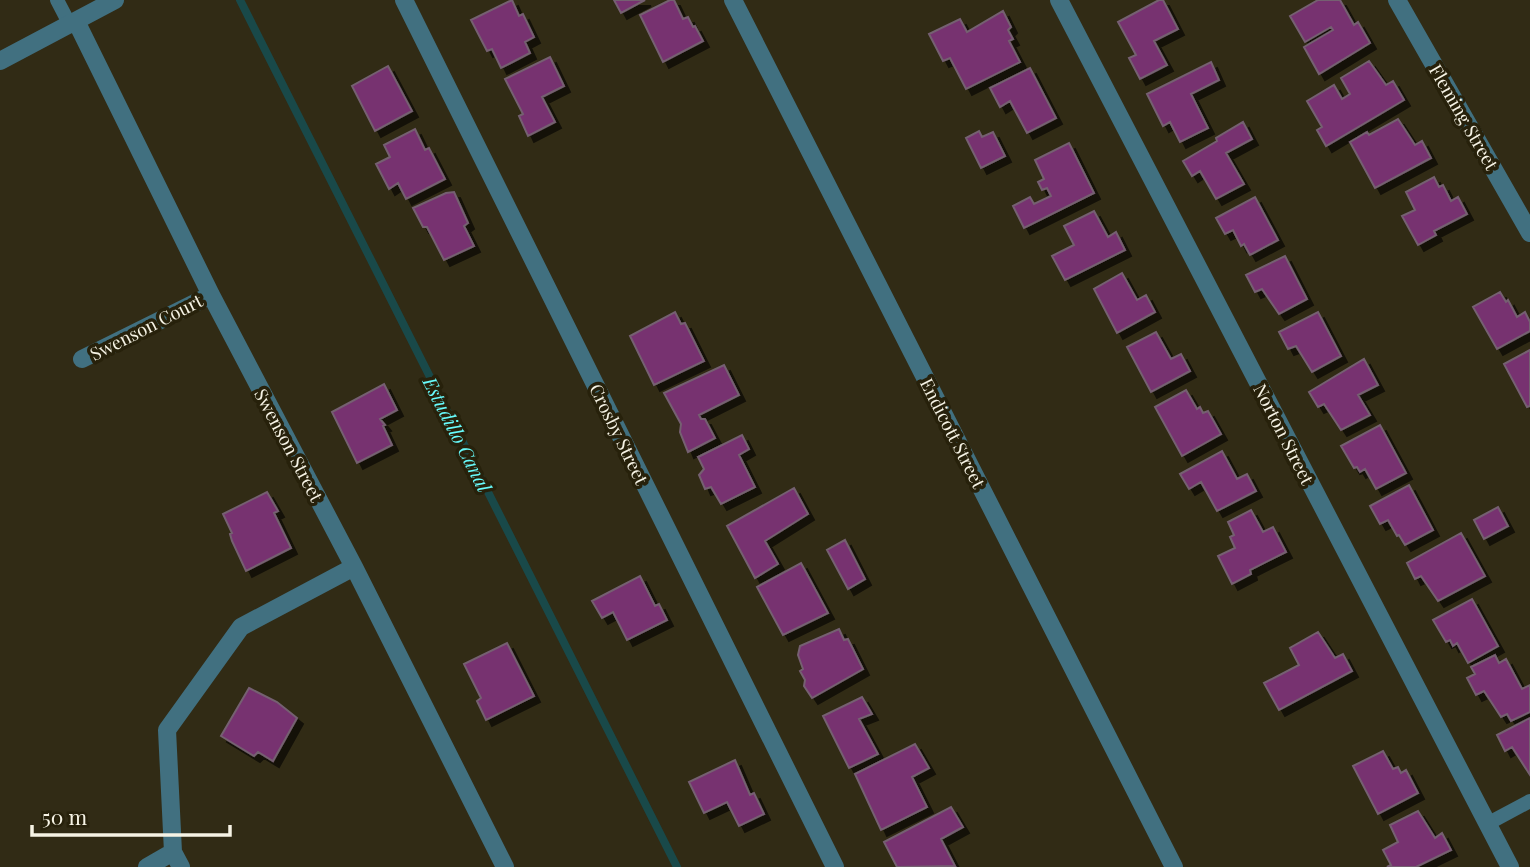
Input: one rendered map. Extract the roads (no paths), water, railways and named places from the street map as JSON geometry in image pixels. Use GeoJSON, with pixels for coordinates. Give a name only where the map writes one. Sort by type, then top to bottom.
{"type":"FeatureCollection","features":[{"type":"Feature","properties":{"kind":"street"},"geometry":{"type":"LineString","coordinates":[[0,61],[115,0]]}},
{"type":"Feature","properties":{"kind":"street","name":"Crosby Street"},"geometry":{"type":"LineString","coordinates":[[404,0],[835,867]]}},
{"type":"Feature","properties":{"kind":"street","name":"Endicott Street"},"geometry":{"type":"LineString","coordinates":[[733,0],[1174,867]]}},
{"type":"Feature","properties":{"kind":"street","name":"Norton Street"},"geometry":{"type":"LineString","coordinates":[[1059,0],[1510,867]]}},
{"type":"Feature","properties":{"kind":"street","name":"Fleming Street"},"geometry":{"type":"LineString","coordinates":[[1397,0],[1530,233]]}},
{"type":"Feature","properties":{"kind":"street","name":"Swenson Street"},"geometry":{"type":"LineString","coordinates":[[73,23],[211,295],[354,567],[505,867]]}},
{"type":"Feature","properties":{"kind":"street","name":"Swenson Court"},"geometry":{"type":"LineString","coordinates":[[82,359],[211,295]]}},
{"type":"Feature","properties":{"kind":"street"},"geometry":{"type":"LineString","coordinates":[[146,867],[177,860],[167,730],[240,627],[354,567]]}},
{"type":"Feature","properties":{"kind":"lane"},"geometry":{"type":"LineString","coordinates":[[57,0],[73,23]]}},
{"type":"Feature","properties":{"kind":"lane"},"geometry":{"type":"LineString","coordinates":[[1488,824],[1530,801]]}},
{"type":"Feature","properties":{"kind":"waterway","name":"Estudillo Canal"},"geometry":{"type":"LineString","coordinates":[[240,0],[677,867]]}}]}
